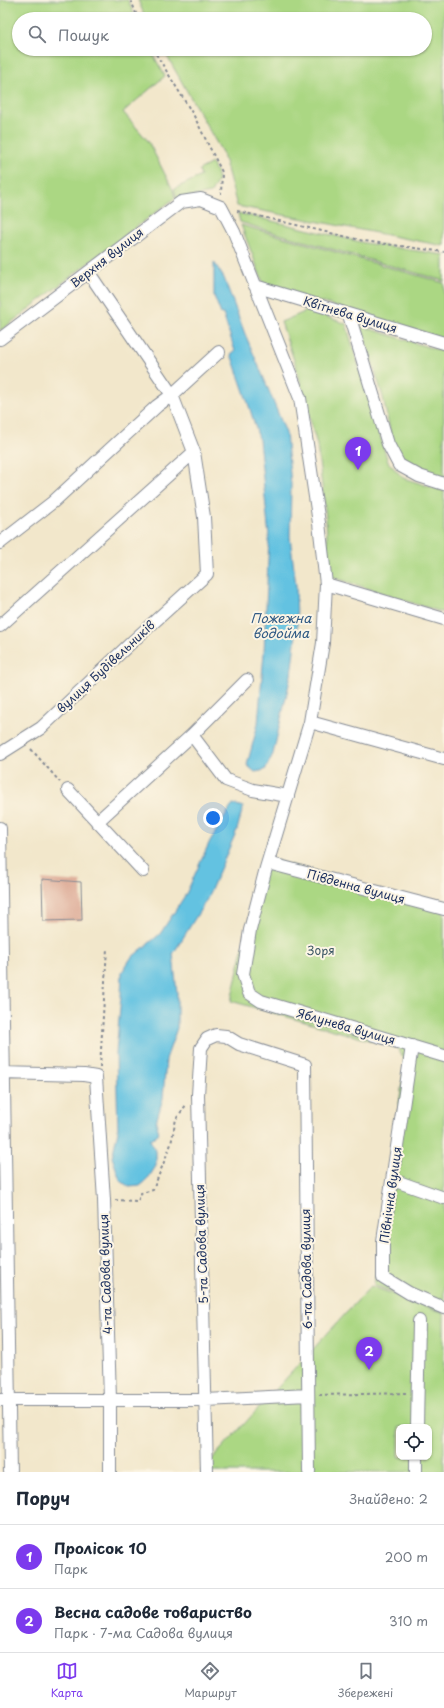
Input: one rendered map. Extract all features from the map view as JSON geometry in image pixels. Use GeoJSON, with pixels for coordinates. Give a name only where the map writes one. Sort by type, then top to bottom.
{"type":"FeatureCollection","features":[{"type":"Feature","properties":{"kind":"street","name":"Верхня вулиця"},"geometry":{"type":"LineString","coordinates":[[0,339],[181,202],[201,199],[221,208]]}},
{"type":"Feature","properties":{"kind":"street"},"geometry":{"type":"LineString","coordinates":[[221,208],[234,232],[300,398],[319,523],[326,584],[323,643],[310,722],[268,863]]}},
{"type":"Feature","properties":{"kind":"street"},"geometry":{"type":"LineString","coordinates":[[0,626],[194,452],[172,395],[89,273]]}},
{"type":"Feature","properties":{"kind":"street","name":"Квітнева вулиця"},"geometry":{"type":"LineString","coordinates":[[256,286],[444,343]]}},
{"type":"Feature","properties":{"kind":"street"},"geometry":{"type":"LineString","coordinates":[[349,314],[388,444],[398,465],[419,476],[444,484]]}},
{"type":"Feature","properties":{"kind":"street"},"geometry":{"type":"LineString","coordinates":[[0,543],[53,502],[156,406],[172,395],[219,352]]}},
{"type":"Feature","properties":{"kind":"street","name":"вулиця Будівельників"},"geometry":{"type":"LineString","coordinates":[[0,754],[41,728],[133,640],[207,574],[204,517],[194,452]]}},
{"type":"Feature","properties":{"kind":"street"},"geometry":{"type":"LineString","coordinates":[[326,584],[444,619]]}},
{"type":"Feature","properties":{"kind":"street"},"geometry":{"type":"LineString","coordinates":[[98,822],[192,735],[247,680]]}},
{"type":"Feature","properties":{"kind":"street"},"geometry":{"type":"LineString","coordinates":[[310,722],[444,759]]}},
{"type":"Feature","properties":{"kind":"street"},"geometry":{"type":"LineString","coordinates":[[192,735],[226,780],[253,790],[288,796]]}},
{"type":"Feature","properties":{"kind":"street"},"geometry":{"type":"LineString","coordinates":[[68,790],[143,871]]}},
{"type":"Feature","properties":{"kind":"street"},"geometry":{"type":"LineString","coordinates":[[0,828],[4,1400],[10,1472]]}},
{"type":"Feature","properties":{"kind":"street","name":"Південна вулиця"},"geometry":{"type":"LineString","coordinates":[[268,863],[444,909]]}},
{"type":"Feature","properties":{"kind":"street","name":"Яблунева вулиця"},"geometry":{"type":"LineString","coordinates":[[268,863],[250,930],[243,974],[249,993],[261,1001],[298,1013],[444,1056]]}},
{"type":"Feature","properties":{"kind":"street","name":"5-та Садова вулиця"},"geometry":{"type":"LineString","coordinates":[[208,1472],[198,1095],[201,1048],[207,1039],[216,1035],[226,1036]]}},
{"type":"Feature","properties":{"kind":"street","name":"6-та Садова вулиця"},"geometry":{"type":"LineString","coordinates":[[226,1036],[239,1044],[305,1065],[309,1472]]}},
{"type":"Feature","properties":{"kind":"street","name":"Північна вулиця"},"geometry":{"type":"LineString","coordinates":[[412,1046],[383,1241],[383,1277],[409,1293],[444,1308]]}},
{"type":"Feature","properties":{"kind":"street"},"geometry":{"type":"LineString","coordinates":[[2,1073],[84,1075],[96,1077]]}},
{"type":"Feature","properties":{"kind":"street","name":"4-та Садова вулиця"},"geometry":{"type":"LineString","coordinates":[[96,1077],[104,1200],[110,1399],[110,1472]]}},
{"type":"Feature","properties":{"kind":"street"},"geometry":{"type":"LineString","coordinates":[[393,1180],[444,1198]]}},
{"type":"Feature","properties":{"kind":"street"},"geometry":{"type":"LineString","coordinates":[[417,1424],[419,1321]]}},
{"type":"Feature","properties":{"kind":"street"},"geometry":{"type":"LineString","coordinates":[[4,1400],[206,1400],[308,1395]]}},
{"type":"Feature","properties":{"kind":"street"},"geometry":{"type":"LineString","coordinates":[[416,1460],[416,1472]]}},
{"type":"Feature","properties":{"kind":"path"},"geometry":{"type":"LineString","coordinates":[[130,0],[135,12]]}},
{"type":"Feature","properties":{"kind":"path"},"geometry":{"type":"LineString","coordinates":[[157,56],[194,116],[222,172],[221,208],[364,241],[444,252]]}},
{"type":"Feature","properties":{"kind":"path"},"geometry":{"type":"LineString","coordinates":[[22,740],[68,790]]}},
{"type":"Feature","properties":{"kind":"path"},"geometry":{"type":"LineString","coordinates":[[96,1077],[100,1068],[108,948]]}},
{"type":"Feature","properties":{"kind":"path"},"geometry":{"type":"LineString","coordinates":[[104,1200],[138,1201],[141,1193],[153,1190],[171,1144],[176,1119],[192,1098],[198,1095]]}},
{"type":"Feature","properties":{"kind":"path"},"geometry":{"type":"LineString","coordinates":[[308,1395],[418,1393]]}},
{"type":"Feature","properties":{"kind":"green space"},"geometry":{"type":"Polygon","coordinates":[[[0,0],[128,0],[133,12],[12,12],[12,56],[154,56],[165,76],[123,112],[148,141],[173,190],[175,198],[0,331],[0,0]]]}},
{"type":"Feature","properties":{"kind":"green space"},"geometry":{"type":"Polygon","coordinates":[[[138,0],[444,0],[444,246],[237,206],[223,154],[167,56],[432,56],[432,12],[143,12],[138,0]]]}},
{"type":"Feature","properties":{"kind":"green space"},"geometry":{"type":"Polygon","coordinates":[[[212,163],[218,180],[211,193],[177,199],[174,189],[201,176],[199,170],[212,163]]]}},
{"type":"Feature","properties":{"kind":"green space"},"geometry":{"type":"Polygon","coordinates":[[[238,213],[365,243],[444,255],[444,281],[240,222],[238,213]]]}},
{"type":"Feature","properties":{"kind":"green space"},"geometry":{"type":"Polygon","coordinates":[[[241,225],[444,283],[444,339],[264,285],[241,225]]]}},
{"type":"Feature","properties":{"kind":"green space"},"geometry":{"type":"Polygon","coordinates":[[[309,310],[346,324],[388,462],[403,478],[444,491],[444,613],[329,576],[326,518],[317,445],[296,366],[281,322],[309,310]]]}},
{"type":"Feature","properties":{"kind":"green space"},"geometry":{"type":"Polygon","coordinates":[[[361,326],[444,352],[444,479],[419,472],[399,456],[391,436],[383,397],[361,326]]]}},
{"type":"Feature","properties":{"kind":"green space","name":"Зоря"},"geometry":{"type":"Polygon","coordinates":[[[264,857],[444,910],[444,1312],[374,1285],[405,1061],[397,1048],[231,1001],[264,857]]]}},
{"type":"Feature","properties":{"kind":"green space"},"geometry":{"type":"Polygon","coordinates":[[[371,1286],[444,1313],[444,1472],[200,1472],[371,1286]]]}},
{"type":"Feature","properties":{"kind":"water","name":"Пожежна водойма"},"geometry":{"type":"Polygon","coordinates":[[[214,262],[224,278],[245,334],[286,433],[291,484],[290,537],[296,586],[297,626],[291,675],[273,754],[265,770],[255,772],[247,765],[258,724],[264,653],[269,537],[259,439],[231,354],[235,351],[223,314],[221,314],[214,296],[214,262]]]}},
{"type":"Feature","properties":{"kind":"water"},"geometry":{"type":"Polygon","coordinates":[[[233,804],[243,807],[237,830],[207,899],[173,954],[177,994],[177,1028],[166,1059],[163,1098],[156,1122],[159,1133],[150,1140],[156,1151],[156,1166],[147,1180],[140,1186],[129,1187],[120,1180],[112,1157],[118,1131],[116,1053],[122,972],[131,958],[160,934],[186,894],[210,841],[233,804]]]}},
{"type":"Feature","properties":{"kind":"building"},"geometry":{"type":"Polygon","coordinates":[[[42,879],[81,882],[82,920],[43,921],[42,879]]]}},
{"type":"Feature","properties":{"kind":"place","name":"Пролісок 10"},"geometry":{"type":"Point","coordinates":[358,470]}},
{"type":"Feature","properties":{"kind":"place","name":"Весна садове товариство"},"geometry":{"type":"Point","coordinates":[369,1370]}}]}
